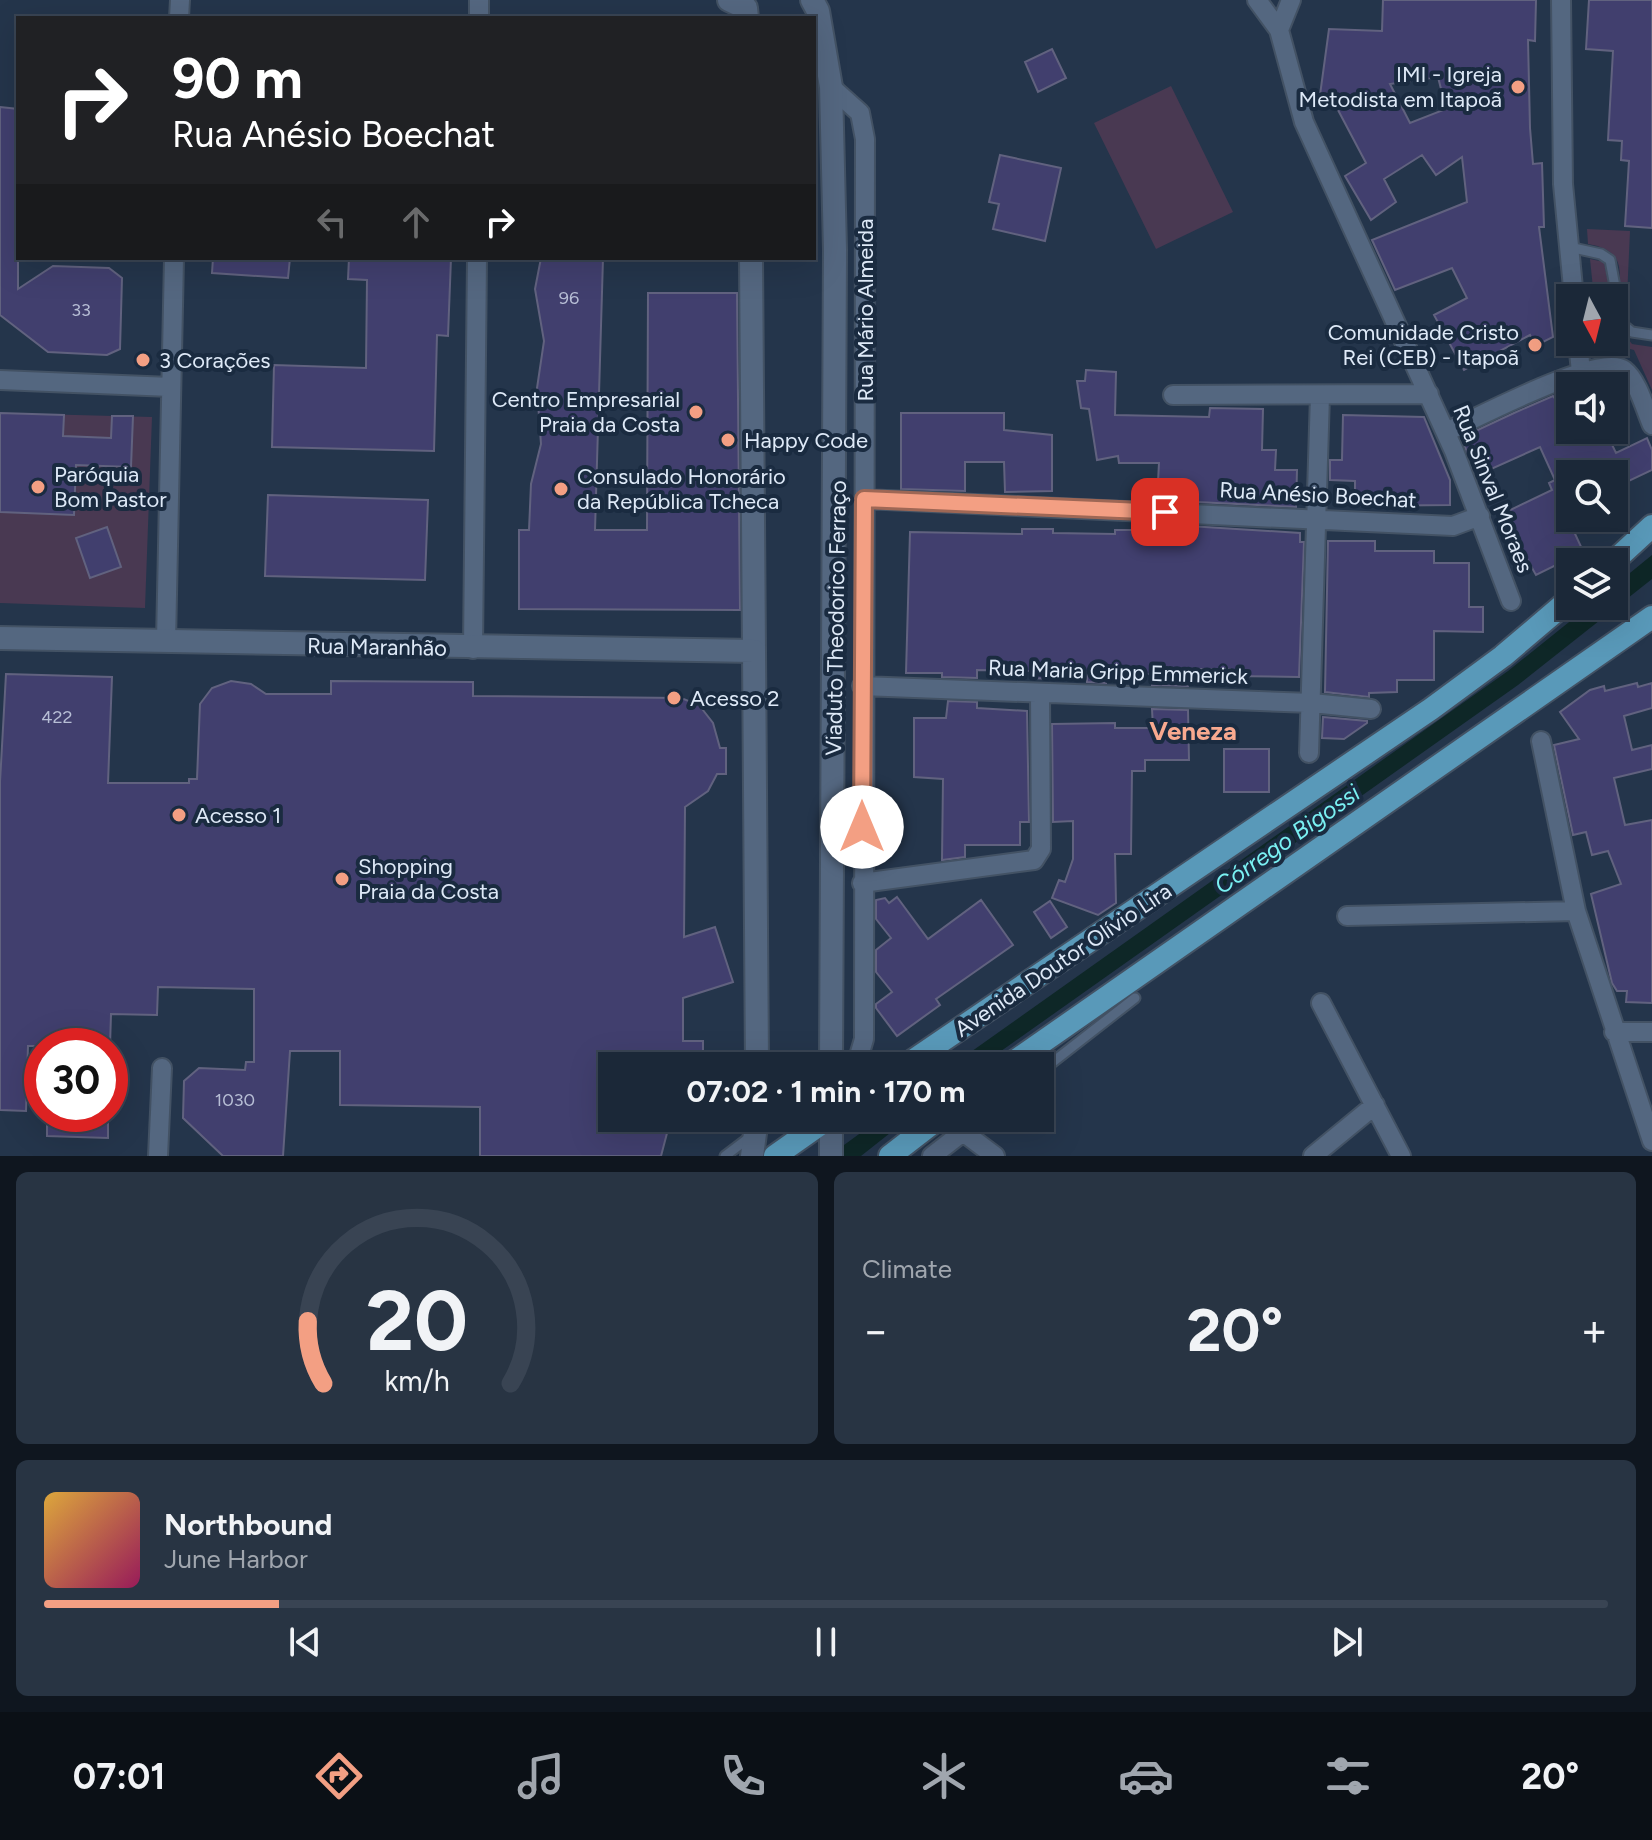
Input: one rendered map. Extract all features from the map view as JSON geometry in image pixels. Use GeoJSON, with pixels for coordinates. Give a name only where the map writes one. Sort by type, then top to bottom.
{"type":"FeatureCollection","features":[{"type":"Feature","properties":{"kind":"main road"},"geometry":{"type":"LineString","coordinates":[[1628,548],[1652,526]]}},
{"type":"Feature","properties":{"kind":"main road","name":"Avenida Doutor Olívio Lira"},"geometry":{"type":"LineString","coordinates":[[926,1052],[1419,717],[1503,656],[1556,611]]}},
{"type":"Feature","properties":{"kind":"main road"},"geometry":{"type":"LineString","coordinates":[[1028,1052],[1646,622]]}},
{"type":"Feature","properties":{"kind":"main road"},"geometry":{"type":"LineString","coordinates":[[775,1156],[810,1132]]}},
{"type":"Feature","properties":{"kind":"main road"},"geometry":{"type":"LineString","coordinates":[[890,1156],[921,1132]]}},
{"type":"Feature","properties":{"kind":"street"},"geometry":{"type":"LineString","coordinates":[[729,0],[746,8],[747,16]]}},
{"type":"Feature","properties":{"kind":"street","name":"Rua Mário Almeida"},"geometry":{"type":"LineString","coordinates":[[812,0],[818,11],[831,87],[837,459]]}},
{"type":"Feature","properties":{"kind":"street","name":"Rua Sinval Moraes"},"geometry":{"type":"LineString","coordinates":[[1257,0],[1279,30],[1315,147],[1446,432],[1511,601]]}},
{"type":"Feature","properties":{"kind":"street"},"geometry":{"type":"LineString","coordinates":[[1279,30],[1291,0]]}},
{"type":"Feature","properties":{"kind":"street"},"geometry":{"type":"LineString","coordinates":[[1561,0],[1563,184],[1573,284]]}},
{"type":"Feature","properties":{"kind":"street","name":"Rua Mário Almeida"},"geometry":{"type":"LineString","coordinates":[[831,87],[860,113],[865,139],[864,1039],[860,1052]]}},
{"type":"Feature","properties":{"kind":"street"},"geometry":{"type":"LineString","coordinates":[[166,642],[174,260]]}},
{"type":"Feature","properties":{"kind":"street"},"geometry":{"type":"LineString","coordinates":[[473,649],[477,260]]}},
{"type":"Feature","properties":{"kind":"street"},"geometry":{"type":"LineString","coordinates":[[751,260],[757,1052]]}},
{"type":"Feature","properties":{"kind":"street"},"geometry":{"type":"LineString","coordinates":[[1579,356],[1581,372],[1610,365],[1626,372]]}},
{"type":"Feature","properties":{"kind":"street"},"geometry":{"type":"LineString","coordinates":[[1628,374],[1652,425]]}},
{"type":"Feature","properties":{"kind":"street"},"geometry":{"type":"LineString","coordinates":[[0,380],[171,387]]}},
{"type":"Feature","properties":{"kind":"street"},"geometry":{"type":"LineString","coordinates":[[1446,432],[1556,383]]}},
{"type":"Feature","properties":{"kind":"street"},"geometry":{"type":"LineString","coordinates":[[1173,395],[1429,394]]}},
{"type":"Feature","properties":{"kind":"street"},"geometry":{"type":"LineString","coordinates":[[1309,753],[1320,395]]}},
{"type":"Feature","properties":{"kind":"street","name":"Viaduto Theodorico Ferraço"},"geometry":{"type":"LineString","coordinates":[[831,1052],[837,459]]}},
{"type":"Feature","properties":{"kind":"street","name":"Rua Anésio Boechat"},"geometry":{"type":"LineString","coordinates":[[864,499],[1453,526],[1480,516]]}},
{"type":"Feature","properties":{"kind":"street","name":"Rua Maranhão"},"geometry":{"type":"LineString","coordinates":[[0,638],[473,649],[754,651]]}},
{"type":"Feature","properties":{"kind":"street","name":"Rua Maria Gripp Emmerick"},"geometry":{"type":"LineString","coordinates":[[862,686],[1312,703],[1371,709]]}},
{"type":"Feature","properties":{"kind":"street"},"geometry":{"type":"LineString","coordinates":[[862,883],[1034,860],[1041,849],[1040,693]]}},
{"type":"Feature","properties":{"kind":"street"},"geometry":{"type":"LineString","coordinates":[[1541,741],[1576,911],[1652,1141]]}},
{"type":"Feature","properties":{"kind":"street"},"geometry":{"type":"LineString","coordinates":[[1347,916],[1576,911]]}},
{"type":"Feature","properties":{"kind":"street"},"geometry":{"type":"LineString","coordinates":[[1321,1003],[1401,1156]]}},
{"type":"Feature","properties":{"kind":"street"},"geometry":{"type":"LineString","coordinates":[[1614,1032],[1652,1032]]}},
{"type":"Feature","properties":{"kind":"street"},"geometry":{"type":"LineString","coordinates":[[158,1156],[162,1068]]}},
{"type":"Feature","properties":{"kind":"street"},"geometry":{"type":"LineString","coordinates":[[1313,1156],[1375,1105]]}},
{"type":"Feature","properties":{"kind":"street"},"geometry":{"type":"LineString","coordinates":[[752,1156],[755,1132]]}},
{"type":"Feature","properties":{"kind":"street"},"geometry":{"type":"LineString","coordinates":[[830,1132],[831,1156]]}},
{"type":"Feature","properties":{"kind":"street"},"geometry":{"type":"LineString","coordinates":[[932,1156],[963,1132],[995,1156]]}},
{"type":"Feature","properties":{"kind":"lane"},"geometry":{"type":"LineString","coordinates":[[1569,247],[1601,254],[1610,260],[1622,324],[1632,332],[1652,335]]}},
{"type":"Feature","properties":{"kind":"lane"},"geometry":{"type":"LineString","coordinates":[[1054,1061],[1135,998]]}},
{"type":"Feature","properties":{"kind":"lane"},"geometry":{"type":"LineString","coordinates":[[725,1156],[748,1139],[752,1132]]}},
{"type":"Feature","properties":{"kind":"shaded area"},"geometry":{"type":"Polygon","coordinates":[[[1171,86],[1233,212],[1156,249],[1094,123],[1171,86]]]}},
{"type":"Feature","properties":{"kind":"shaded area"},"geometry":{"type":"Polygon","coordinates":[[[1587,229],[1630,231],[1628,284],[1620,284],[1614,255],[1588,244],[1587,229]]]}},
{"type":"Feature","properties":{"kind":"shaded area"},"geometry":{"type":"Polygon","coordinates":[[[1590,259],[1604,262],[1608,284],[1593,284],[1590,259]]]}},
{"type":"Feature","properties":{"kind":"shaded area"},"geometry":{"type":"Polygon","coordinates":[[[1628,339],[1632,344],[1652,347],[1652,390],[1634,350],[1628,349],[1628,339]]]}},
{"type":"Feature","properties":{"kind":"shaded area"},"geometry":{"type":"Polygon","coordinates":[[[0,413],[152,417],[145,608],[0,603],[0,413]]]}},
{"type":"Feature","properties":{"kind":"water"},"geometry":{"type":"Polygon","coordinates":[[[1652,555],[1652,579],[1628,598],[1628,575],[1652,555]]]}},
{"type":"Feature","properties":{"kind":"water","name":"Córrego Bigossi"},"geometry":{"type":"Polygon","coordinates":[[[1572,620],[1600,620],[1518,685],[1000,1052],[971,1052],[1508,671],[1572,620]]]}},
{"type":"Feature","properties":{"kind":"water"},"geometry":{"type":"Polygon","coordinates":[[[862,1132],[891,1132],[861,1156],[829,1156],[862,1132]]]}},
{"type":"Feature","properties":{"kind":"building"},"geometry":{"type":"Polygon","coordinates":[[[1383,0],[1536,0],[1535,41],[1528,40],[1530,128],[1533,164],[1542,163],[1544,227],[1539,227],[1553,337],[1535,346],[1530,335],[1464,370],[1434,315],[1467,298],[1452,268],[1395,290],[1372,240],[1467,202],[1462,157],[1436,175],[1422,155],[1384,179],[1396,202],[1371,220],[1345,176],[1366,163],[1329,93],[1320,95],[1329,29],[1382,31],[1383,0]],[[1438,77],[1390,84],[1410,123],[1446,109],[1438,77]]]}},
{"type":"Feature","properties":{"kind":"building"},"geometry":{"type":"Polygon","coordinates":[[[1589,0],[1652,0],[1652,228],[1625,226],[1629,161],[1621,160],[1622,141],[1608,140],[1613,51],[1586,49],[1589,0]]]}},
{"type":"Feature","properties":{"kind":"building"},"geometry":{"type":"Polygon","coordinates":[[[1052,49],[1066,78],[1038,92],[1025,62],[1052,49]]]}},
{"type":"Feature","properties":{"kind":"building"},"geometry":{"type":"Polygon","coordinates":[[[0,107],[16,109],[18,289],[53,266],[109,268],[122,278],[120,349],[107,355],[48,352],[0,315],[0,107]]]}},
{"type":"Feature","properties":{"kind":"building"},"geometry":{"type":"Polygon","coordinates":[[[1000,155],[1061,168],[1045,241],[993,229],[999,204],[989,202],[1000,155]]]}},
{"type":"Feature","properties":{"kind":"building"},"geometry":{"type":"Polygon","coordinates":[[[213,260],[290,260],[288,278],[212,273],[213,260]]]}},
{"type":"Feature","properties":{"kind":"building"},"geometry":{"type":"Polygon","coordinates":[[[349,260],[451,260],[448,336],[437,335],[434,451],[272,447],[274,365],[366,368],[367,280],[348,279],[349,260]]]}},
{"type":"Feature","properties":{"kind":"building","name":"Centro Empresarial Praia da Costa"},"geometry":{"type":"Polygon","coordinates":[[[541,260],[603,260],[595,530],[647,530],[648,293],[737,293],[740,610],[519,609],[519,530],[529,530],[531,484],[541,444],[537,388],[544,341],[535,289],[541,260]]]}},
{"type":"Feature","properties":{"kind":"building"},"geometry":{"type":"Polygon","coordinates":[[[1086,370],[1116,372],[1115,415],[1209,417],[1210,408],[1263,409],[1262,450],[1276,450],[1275,470],[1297,470],[1296,507],[1157,500],[1159,463],[1119,463],[1118,456],[1097,460],[1089,409],[1081,408],[1077,381],[1085,381],[1086,370]]]}},
{"type":"Feature","properties":{"kind":"building"},"geometry":{"type":"Polygon","coordinates":[[[1553,396],[1556,400],[1556,444],[1612,444],[1616,453],[1647,438],[1652,450],[1652,470],[1628,481],[1628,460],[1556,460],[1556,532],[1574,532],[1582,548],[1556,548],[1556,565],[1536,575],[1502,514],[1552,490],[1549,483],[1555,480],[1540,447],[1489,470],[1481,452],[1469,458],[1464,444],[1469,434],[1553,396]]]}},
{"type":"Feature","properties":{"kind":"building"},"geometry":{"type":"Polygon","coordinates":[[[0,413],[64,415],[63,436],[111,438],[112,416],[133,416],[131,467],[76,465],[74,515],[0,512],[0,413]]]}},
{"type":"Feature","properties":{"kind":"building"},"geometry":{"type":"Polygon","coordinates":[[[901,413],[1004,413],[1004,430],[1052,435],[1052,491],[1005,492],[1004,462],[965,462],[965,491],[901,489],[901,413]]]}},
{"type":"Feature","properties":{"kind":"building"},"geometry":{"type":"Polygon","coordinates":[[[1343,415],[1424,417],[1450,480],[1450,505],[1355,506],[1355,481],[1330,480],[1330,460],[1342,460],[1343,415]]]}},
{"type":"Feature","properties":{"kind":"building"},"geometry":{"type":"Polygon","coordinates":[[[268,495],[428,500],[425,580],[265,576],[268,495]]]}},
{"type":"Feature","properties":{"kind":"building"},"geometry":{"type":"Polygon","coordinates":[[[1157,524],[1300,533],[1300,542],[1304,542],[1299,677],[1230,676],[1230,669],[1191,669],[1188,686],[1152,685],[1152,674],[1106,674],[1106,683],[1087,682],[1087,672],[1050,671],[1050,679],[1032,678],[1032,671],[977,670],[977,678],[942,677],[942,673],[906,673],[910,532],[1022,534],[1022,529],[1053,529],[1053,533],[1115,534],[1115,530],[1156,530],[1157,524]]]}},
{"type":"Feature","properties":{"kind":"building"},"geometry":{"type":"Polygon","coordinates":[[[107,527],[121,567],[90,578],[76,538],[107,527]]]}},
{"type":"Feature","properties":{"kind":"building"},"geometry":{"type":"Polygon","coordinates":[[[1328,541],[1375,541],[1375,551],[1434,551],[1434,563],[1469,563],[1469,607],[1483,607],[1483,632],[1434,631],[1434,680],[1397,680],[1397,692],[1369,693],[1369,697],[1325,692],[1328,541]]]}},
{"type":"Feature","properties":{"kind":"building","name":"Shopping Praia da Costa"},"geometry":{"type":"Polygon","coordinates":[[[6,674],[112,677],[108,783],[189,783],[189,779],[197,779],[200,704],[212,688],[231,681],[251,684],[266,694],[331,694],[331,681],[473,682],[473,696],[681,698],[699,705],[713,723],[720,748],[726,748],[726,774],[717,774],[708,791],[685,807],[684,937],[715,927],[733,982],[683,998],[683,1041],[703,1041],[703,1052],[598,1052],[598,1132],[667,1132],[661,1156],[480,1156],[480,1107],[340,1105],[340,1051],[290,1051],[283,1156],[223,1156],[183,1118],[184,1081],[199,1068],[245,1070],[246,1062],[254,1062],[254,989],[158,987],[157,1015],[111,1014],[111,1028],[24,1028],[24,1111],[0,1110],[0,782],[6,674]]]}},
{"type":"Feature","properties":{"kind":"building"},"geometry":{"type":"Polygon","coordinates":[[[1637,683],[1638,687],[1652,683],[1652,708],[1624,716],[1632,750],[1652,745],[1652,769],[1614,778],[1625,825],[1652,820],[1652,1003],[1626,1002],[1627,991],[1617,991],[1612,983],[1591,894],[1621,884],[1608,851],[1592,855],[1586,832],[1573,835],[1554,745],[1579,739],[1560,712],[1590,690],[1604,686],[1605,691],[1637,683]]]}},
{"type":"Feature","properties":{"kind":"building"},"geometry":{"type":"Polygon","coordinates":[[[948,701],[977,702],[977,708],[1027,711],[1029,822],[1020,822],[1020,845],[965,845],[965,857],[942,860],[943,779],[914,777],[914,718],[946,718],[948,701]]]}},
{"type":"Feature","properties":{"kind":"building"},"geometry":{"type":"Polygon","coordinates":[[[1152,709],[1188,710],[1189,760],[1145,760],[1145,771],[1132,771],[1131,854],[1115,854],[1116,903],[1098,915],[1052,898],[1059,880],[1065,882],[1073,859],[1073,821],[1053,822],[1052,724],[1115,723],[1115,728],[1153,728],[1152,709]]]}},
{"type":"Feature","properties":{"kind":"building"},"geometry":{"type":"Polygon","coordinates":[[[1323,717],[1367,723],[1344,739],[1322,738],[1323,717]]]}},
{"type":"Feature","properties":{"kind":"building"},"geometry":{"type":"Polygon","coordinates":[[[1224,749],[1269,749],[1269,792],[1224,792],[1224,749]]]}},
{"type":"Feature","properties":{"kind":"building"},"geometry":{"type":"Polygon","coordinates":[[[897,897],[928,939],[981,900],[1013,945],[936,999],[940,1005],[897,1036],[876,1008],[876,1004],[892,992],[876,972],[876,950],[891,938],[876,919],[876,900],[885,898],[889,903],[897,897]]]}},
{"type":"Feature","properties":{"kind":"building"},"geometry":{"type":"Polygon","coordinates":[[[1050,901],[1067,927],[1051,938],[1034,912],[1050,901]]]}},
{"type":"Feature","properties":{"kind":"building"},"geometry":{"type":"Polygon","coordinates":[[[47,1132],[108,1132],[108,1138],[47,1136],[47,1132]]]}},
{"type":"Feature","properties":{"kind":"place","name":"IMI - Igreja Metodista em Itapoã"},"geometry":{"type":"Point","coordinates":[1518,87]}},
{"type":"Feature","properties":{"kind":"place","name":"Comunidade Cristo Rei (CEB) - Itapoã"},"geometry":{"type":"Point","coordinates":[1535,345]}},
{"type":"Feature","properties":{"kind":"place","name":"3 Corações"},"geometry":{"type":"Point","coordinates":[143,360]}},
{"type":"Feature","properties":{"kind":"place","name":"Centro Empresarial Praia da Costa"},"geometry":{"type":"Point","coordinates":[696,412]}},
{"type":"Feature","properties":{"kind":"place","name":"Happy Code"},"geometry":{"type":"Point","coordinates":[728,440]}},
{"type":"Feature","properties":{"kind":"place","name":"Paróquia Bom Pastor"},"geometry":{"type":"Point","coordinates":[38,487]}},
{"type":"Feature","properties":{"kind":"place","name":"Consulado Honorário da República Tcheca"},"geometry":{"type":"Point","coordinates":[561,489]}},
{"type":"Feature","properties":{"kind":"place","name":"Acesso 2"},"geometry":{"type":"Point","coordinates":[674,698]}},
{"type":"Feature","properties":{"kind":"place","name":"Acesso 1"},"geometry":{"type":"Point","coordinates":[179,815]}},
{"type":"Feature","properties":{"kind":"place","name":"Shopping Praia da Costa"},"geometry":{"type":"Point","coordinates":[342,879]}},
{"type":"Feature","properties":{"kind":"district","name":"Veneza"},"geometry":{"type":"Point","coordinates":[1193,731]}},
{"type":"Feature","properties":{"kind":"route"},"geometry":{"type":"LineString","coordinates":[[862,827],[864,499],[1165,512]]}}]}
